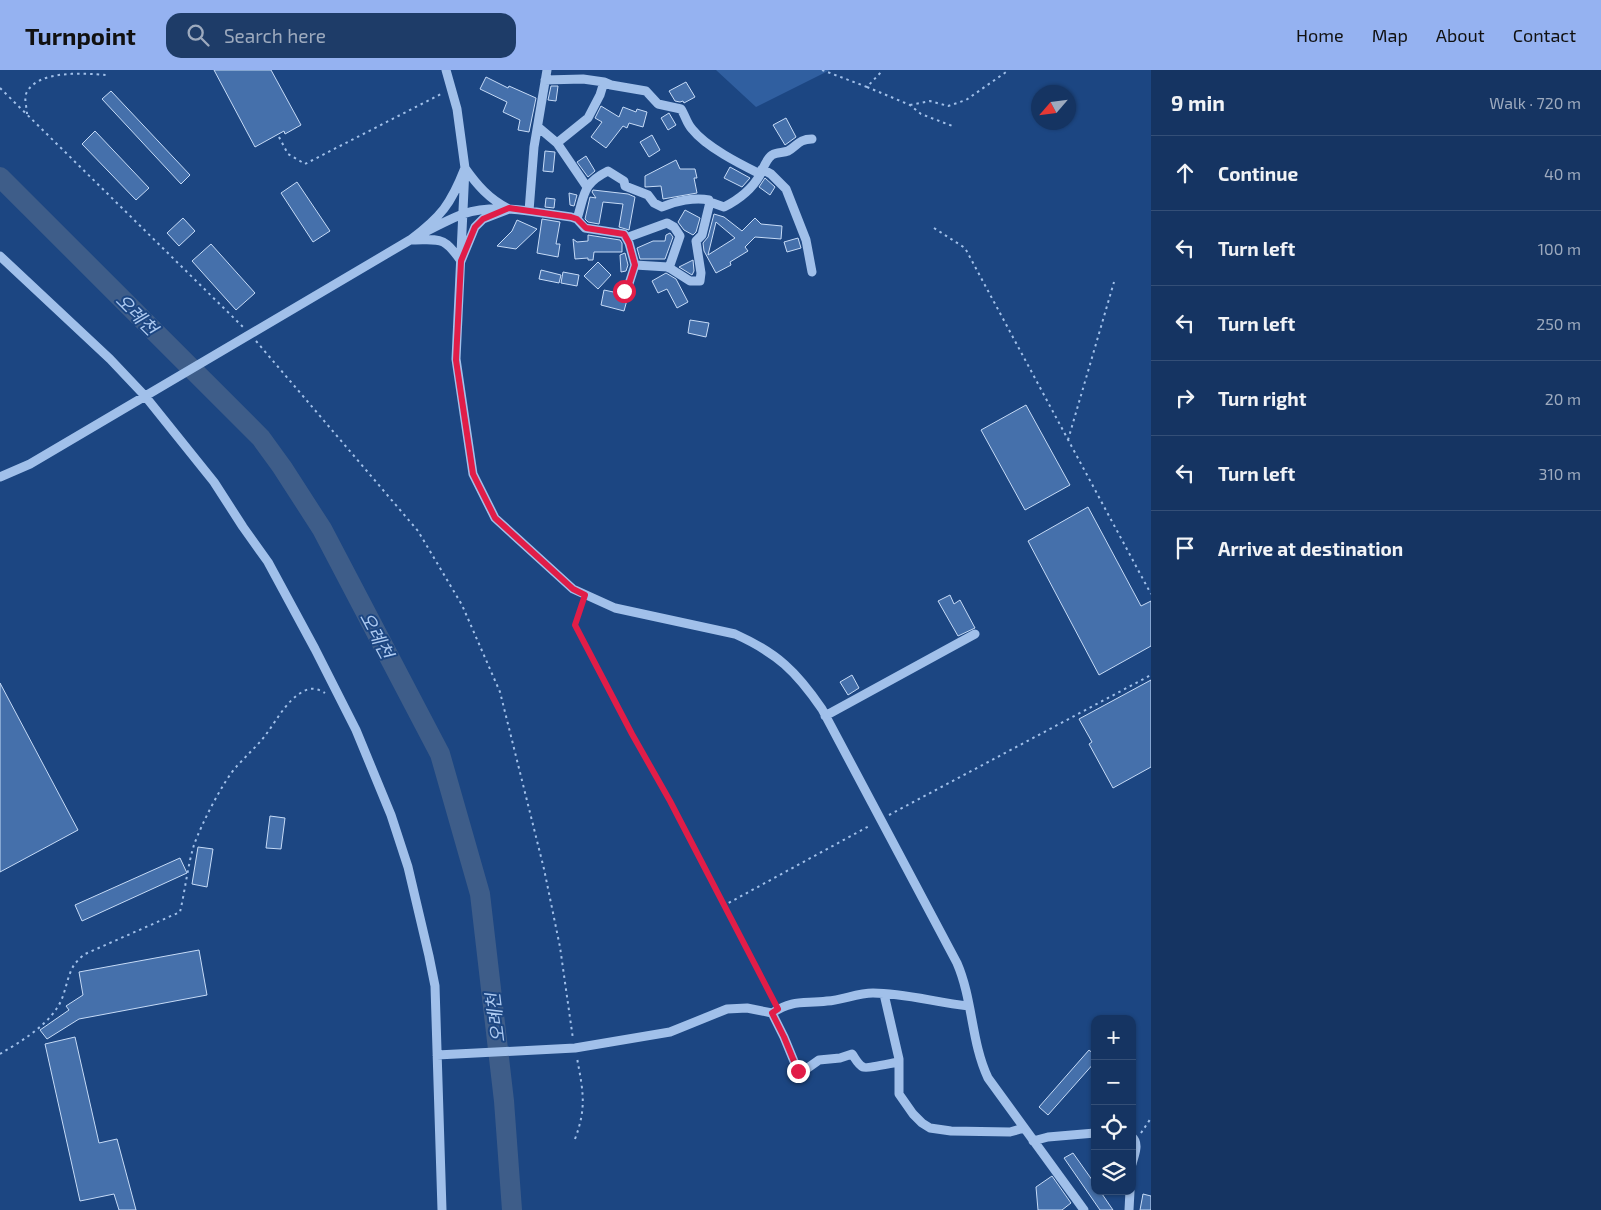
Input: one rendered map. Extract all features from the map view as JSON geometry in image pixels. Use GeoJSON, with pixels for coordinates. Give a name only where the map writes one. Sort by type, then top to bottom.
{"type":"FeatureCollection","features":[{"type":"Feature","properties":{"kind":"street"},"geometry":{"type":"LineString","coordinates":[[446,70],[457,110],[465,168],[456,360],[473,474],[495,518],[573,589],[615,608],[735,634],[770,653],[792,670],[806,685],[825,716],[957,963],[964,983],[983,1068],[988,1078],[1084,1210]]}},
{"type":"Feature","properties":{"kind":"street"},"geometry":{"type":"LineString","coordinates":[[529,211],[534,147],[547,70]]}},
{"type":"Feature","properties":{"kind":"street"},"geometry":{"type":"LineString","coordinates":[[545,80],[582,79],[604,82],[611,86],[646,91],[658,104],[682,109],[690,128],[698,136],[735,161],[761,172],[771,174],[786,189],[806,240],[812,272]]}},
{"type":"Feature","properties":{"kind":"street"},"geometry":{"type":"LineString","coordinates":[[557,144],[588,118],[600,96],[604,82]]}},
{"type":"Feature","properties":{"kind":"street"},"geometry":{"type":"LineString","coordinates":[[538,128],[557,144],[587,187]]}},
{"type":"Feature","properties":{"kind":"street"},"geometry":{"type":"LineString","coordinates":[[662,207],[669,204],[702,199],[724,206],[736,201],[748,190],[773,155],[789,150],[805,139],[812,139]]}},
{"type":"Feature","properties":{"kind":"street"},"geometry":{"type":"LineString","coordinates":[[465,168],[486,195],[497,203],[509,208]]}},
{"type":"Feature","properties":{"kind":"street"},"geometry":{"type":"LineString","coordinates":[[410,240],[440,215],[452,197],[465,168]]}},
{"type":"Feature","properties":{"kind":"street"},"geometry":{"type":"LineString","coordinates":[[577,219],[587,187],[597,177],[608,171],[624,181],[625,186],[648,195],[654,203],[662,207],[667,223],[674,227],[680,236],[669,268]]}},
{"type":"Feature","properties":{"kind":"street"},"geometry":{"type":"LineString","coordinates":[[635,265],[669,268],[690,281],[700,281],[701,273],[696,241],[702,235],[710,202]]}},
{"type":"Feature","properties":{"kind":"street"},"geometry":{"type":"LineString","coordinates":[[461,261],[475,227],[483,219],[509,208]]}},
{"type":"Feature","properties":{"kind":"street"},"geometry":{"type":"LineString","coordinates":[[0,477],[30,464],[410,240],[463,214],[482,210],[509,208],[558,214],[577,219],[586,228],[624,234],[635,265],[627,290],[624,291]]}},
{"type":"Feature","properties":{"kind":"street"},"geometry":{"type":"LineString","coordinates":[[626,238],[667,223]]}},
{"type":"Feature","properties":{"kind":"street"},"geometry":{"type":"LineString","coordinates":[[410,240],[444,242],[453,249],[461,261]]}},
{"type":"Feature","properties":{"kind":"street"},"geometry":{"type":"LineString","coordinates":[[0,256],[110,359],[145,396],[214,482],[268,562],[316,649],[356,730],[391,815],[410,876],[430,956],[435,986],[442,1210]]}},
{"type":"Feature","properties":{"kind":"street"},"geometry":{"type":"LineString","coordinates":[[825,716],[975,634]]}},
{"type":"Feature","properties":{"kind":"street"},"geometry":{"type":"LineString","coordinates":[[437,1055],[575,1048],[670,1032],[727,1009],[740,1007],[775,1011],[786,1004],[822,1002],[861,994],[892,994],[944,1004],[969,1006]]}},
{"type":"Feature","properties":{"kind":"street"},"geometry":{"type":"LineString","coordinates":[[884,994],[899,1062],[899,1094],[922,1123],[930,1128],[951,1131],[1010,1132],[1024,1128]]}},
{"type":"Feature","properties":{"kind":"street"},"geometry":{"type":"LineString","coordinates":[[775,1011],[798,1071],[802,1072],[819,1060],[840,1058],[852,1054],[862,1067],[868,1068],[879,1064],[899,1062]]}},
{"type":"Feature","properties":{"kind":"street"},"geometry":{"type":"LineString","coordinates":[[1033,1141],[1048,1137],[1091,1133]]}},
{"type":"Feature","properties":{"kind":"street"},"geometry":{"type":"LineString","coordinates":[[1129,1210],[1130,1195]]}},
{"type":"Feature","properties":{"kind":"path"},"geometry":{"type":"LineString","coordinates":[[822,70],[910,105],[921,114],[955,127]]}},
{"type":"Feature","properties":{"kind":"path"},"geometry":{"type":"LineString","coordinates":[[867,87],[883,70]]}},
{"type":"Feature","properties":{"kind":"path"},"geometry":{"type":"LineString","coordinates":[[910,105],[930,101],[948,106],[966,100],[1009,70]]}},
{"type":"Feature","properties":{"kind":"path"},"geometry":{"type":"LineString","coordinates":[[27,114],[26,94],[35,80],[57,72],[106,75]]}},
{"type":"Feature","properties":{"kind":"path"},"geometry":{"type":"LineString","coordinates":[[0,88],[250,334],[418,531],[462,605],[500,692],[544,870],[560,947],[583,1089],[584,1107],[575,1139]]}},
{"type":"Feature","properties":{"kind":"path"},"geometry":{"type":"LineString","coordinates":[[279,137],[288,154],[305,164],[452,89]]}},
{"type":"Feature","properties":{"kind":"path"},"geometry":{"type":"LineString","coordinates":[[934,228],[965,248],[1151,594]]}},
{"type":"Feature","properties":{"kind":"path"},"geometry":{"type":"LineString","coordinates":[[1068,440],[1114,282]]}},
{"type":"Feature","properties":{"kind":"path"},"geometry":{"type":"LineString","coordinates":[[585,595],[575,625],[674,809],[775,1011]]}},
{"type":"Feature","properties":{"kind":"path"},"geometry":{"type":"LineString","coordinates":[[723,906],[1151,675]]}},
{"type":"Feature","properties":{"kind":"path"},"geometry":{"type":"LineString","coordinates":[[0,1054],[26,1038],[51,1016],[58,1007],[65,992],[75,963],[85,954],[180,912],[194,846],[230,775],[257,746],[296,696],[311,689],[320,689],[328,695]]}},
{"type":"Feature","properties":{"kind":"path"},"geometry":{"type":"LineString","coordinates":[[1136,1137],[1151,1118]]}},
{"type":"Feature","properties":{"kind":"shaded area"},"geometry":{"type":"Polygon","coordinates":[[[716,70],[830,70],[756,107],[716,70]]]}},
{"type":"Feature","properties":{"kind":"building"},"geometry":{"type":"Polygon","coordinates":[[[214,70],[271,70],[301,125],[285,134],[284,131],[255,147],[214,70]]]}},
{"type":"Feature","properties":{"kind":"building"},"geometry":{"type":"Polygon","coordinates":[[[486,77],[508,88],[509,86],[536,98],[529,132],[518,130],[520,120],[503,112],[507,102],[480,89],[486,77]]]}},
{"type":"Feature","properties":{"kind":"building"},"geometry":{"type":"Polygon","coordinates":[[[686,82],[695,97],[684,103],[683,101],[675,101],[669,91],[686,82]]]}},
{"type":"Feature","properties":{"kind":"building"},"geometry":{"type":"Polygon","coordinates":[[[551,86],[558,86],[556,101],[548,100],[551,86]]]}},
{"type":"Feature","properties":{"kind":"building"},"geometry":{"type":"Polygon","coordinates":[[[111,91],[190,175],[181,184],[102,99],[111,91]]]}},
{"type":"Feature","properties":{"kind":"building"},"geometry":{"type":"Polygon","coordinates":[[[601,106],[619,117],[623,107],[636,112],[637,109],[647,112],[643,127],[629,123],[627,128],[623,126],[606,148],[591,137],[602,122],[595,118],[601,106]]]}},
{"type":"Feature","properties":{"kind":"building"},"geometry":{"type":"Polygon","coordinates":[[[669,113],[676,125],[668,130],[661,118],[669,113]]]}},
{"type":"Feature","properties":{"kind":"building"},"geometry":{"type":"Polygon","coordinates":[[[786,118],[796,137],[785,145],[773,125],[786,118]]]}},
{"type":"Feature","properties":{"kind":"building"},"geometry":{"type":"Polygon","coordinates":[[[95,131],[149,188],[136,200],[82,144],[95,131]]]}},
{"type":"Feature","properties":{"kind":"building"},"geometry":{"type":"Polygon","coordinates":[[[652,135],[660,150],[649,157],[640,142],[652,135]]]}},
{"type":"Feature","properties":{"kind":"building"},"geometry":{"type":"Polygon","coordinates":[[[545,151],[555,152],[553,172],[543,171],[545,151]]]}},
{"type":"Feature","properties":{"kind":"building"},"geometry":{"type":"Polygon","coordinates":[[[586,156],[595,171],[588,177],[577,162],[586,156]]]}},
{"type":"Feature","properties":{"kind":"building"},"geometry":{"type":"Polygon","coordinates":[[[676,160],[680,169],[695,169],[697,178],[694,178],[697,193],[663,199],[661,186],[645,187],[645,176],[676,160]]]}},
{"type":"Feature","properties":{"kind":"building"},"geometry":{"type":"Polygon","coordinates":[[[730,167],[750,178],[742,187],[724,178],[730,167]]]}},
{"type":"Feature","properties":{"kind":"building"},"geometry":{"type":"Polygon","coordinates":[[[765,178],[775,187],[770,195],[759,187],[765,178]]]}},
{"type":"Feature","properties":{"kind":"building"},"geometry":{"type":"Polygon","coordinates":[[[297,182],[330,231],[313,242],[281,193],[297,182]]]}},
{"type":"Feature","properties":{"kind":"building"},"geometry":{"type":"Polygon","coordinates":[[[593,190],[628,194],[635,197],[629,230],[619,227],[623,204],[603,202],[599,224],[588,222],[585,219],[590,197],[596,198],[592,192],[593,190]]]}},
{"type":"Feature","properties":{"kind":"building"},"geometry":{"type":"Polygon","coordinates":[[[569,193],[577,195],[574,206],[570,205],[569,193]]]}},
{"type":"Feature","properties":{"kind":"building"},"geometry":{"type":"Polygon","coordinates":[[[546,198],[555,199],[554,208],[545,207],[546,198]]]}},
{"type":"Feature","properties":{"kind":"building"},"geometry":{"type":"Polygon","coordinates":[[[685,210],[700,218],[696,232],[693,235],[684,230],[678,222],[685,210]]]}},
{"type":"Feature","properties":{"kind":"building"},"geometry":{"type":"Polygon","coordinates":[[[714,214],[724,217],[742,231],[755,218],[761,224],[782,226],[781,239],[755,237],[745,247],[748,251],[730,262],[731,265],[716,273],[704,251],[703,243],[708,237],[714,214]],[[716,222],[708,255],[735,238],[716,222]]]}},
{"type":"Feature","properties":{"kind":"building"},"geometry":{"type":"Polygon","coordinates":[[[183,218],[195,231],[179,246],[167,233],[183,218]]]}},
{"type":"Feature","properties":{"kind":"building"},"geometry":{"type":"Polygon","coordinates":[[[542,219],[560,222],[556,244],[560,244],[558,257],[537,253],[542,219]]]}},
{"type":"Feature","properties":{"kind":"building"},"geometry":{"type":"Polygon","coordinates":[[[517,220],[537,229],[516,249],[497,246],[512,231],[517,220]]]}},
{"type":"Feature","properties":{"kind":"building"},"geometry":{"type":"Polygon","coordinates":[[[670,233],[673,237],[665,259],[640,259],[637,248],[653,241],[665,241],[666,235],[670,233]]]}},
{"type":"Feature","properties":{"kind":"building"},"geometry":{"type":"Polygon","coordinates":[[[588,235],[620,240],[622,252],[594,252],[593,260],[588,260],[588,258],[575,259],[573,239],[577,242],[588,241],[588,235]]]}},
{"type":"Feature","properties":{"kind":"building"},"geometry":{"type":"Polygon","coordinates":[[[798,238],[801,248],[787,252],[784,242],[798,238]]]}},
{"type":"Feature","properties":{"kind":"building"},"geometry":{"type":"Polygon","coordinates":[[[211,244],[255,293],[236,310],[192,261],[211,244]]]}},
{"type":"Feature","properties":{"kind":"building"},"geometry":{"type":"Polygon","coordinates":[[[625,253],[628,265],[626,271],[621,272],[620,255],[625,253]]]}},
{"type":"Feature","properties":{"kind":"building"},"geometry":{"type":"Polygon","coordinates":[[[693,260],[694,271],[692,275],[679,267],[693,260]]]}},
{"type":"Feature","properties":{"kind":"building"},"geometry":{"type":"Polygon","coordinates":[[[598,262],[611,275],[598,289],[584,276],[598,262]]]}},
{"type":"Feature","properties":{"kind":"building"},"geometry":{"type":"Polygon","coordinates":[[[541,270],[561,275],[559,283],[539,279],[541,270]]]}},
{"type":"Feature","properties":{"kind":"building"},"geometry":{"type":"Polygon","coordinates":[[[563,272],[579,275],[577,286],[561,283],[563,272]]]}},
{"type":"Feature","properties":{"kind":"building"},"geometry":{"type":"Polygon","coordinates":[[[666,273],[676,279],[688,302],[677,308],[667,289],[658,293],[652,281],[666,273]]]}},
{"type":"Feature","properties":{"kind":"building"},"geometry":{"type":"Polygon","coordinates":[[[604,290],[618,293],[621,298],[627,300],[624,311],[601,305],[604,290]]]}},
{"type":"Feature","properties":{"kind":"building"},"geometry":{"type":"Polygon","coordinates":[[[690,320],[709,323],[706,337],[688,333],[690,320]]]}},
{"type":"Feature","properties":{"kind":"building"},"geometry":{"type":"Polygon","coordinates":[[[1026,405],[1070,485],[1025,510],[981,430],[1026,405]]]}},
{"type":"Feature","properties":{"kind":"building"},"geometry":{"type":"Polygon","coordinates":[[[1088,507],[1141,606],[1151,601],[1151,646],[1099,675],[1028,541],[1088,507]]]}},
{"type":"Feature","properties":{"kind":"building"},"geometry":{"type":"Polygon","coordinates":[[[950,595],[954,604],[960,600],[975,628],[958,636],[938,601],[950,595]]]}},
{"type":"Feature","properties":{"kind":"building"},"geometry":{"type":"Polygon","coordinates":[[[852,675],[859,688],[848,695],[840,682],[852,675]]]}},
{"type":"Feature","properties":{"kind":"building"},"geometry":{"type":"Polygon","coordinates":[[[1151,680],[1151,767],[1113,788],[1089,744],[1092,742],[1079,719],[1151,680]]]}},
{"type":"Feature","properties":{"kind":"building"},"geometry":{"type":"Polygon","coordinates":[[[0,683],[78,830],[0,872],[0,683]]]}},
{"type":"Feature","properties":{"kind":"building"},"geometry":{"type":"Polygon","coordinates":[[[270,816],[285,818],[281,849],[266,848],[270,816]]]}},
{"type":"Feature","properties":{"kind":"building"},"geometry":{"type":"Polygon","coordinates":[[[198,847],[213,849],[207,887],[192,884],[198,847]]]}},
{"type":"Feature","properties":{"kind":"building"},"geometry":{"type":"Polygon","coordinates":[[[180,858],[187,873],[82,921],[75,905],[180,858]]]}},
{"type":"Feature","properties":{"kind":"building"},"geometry":{"type":"Polygon","coordinates":[[[199,950],[207,995],[79,1019],[47,1039],[40,1030],[69,1010],[66,1006],[83,995],[79,972],[199,950]]]}},
{"type":"Feature","properties":{"kind":"building"},"geometry":{"type":"Polygon","coordinates":[[[75,1037],[99,1143],[117,1139],[136,1210],[119,1210],[114,1194],[80,1201],[45,1044],[75,1037]]]}},
{"type":"Feature","properties":{"kind":"building"},"geometry":{"type":"Polygon","coordinates":[[[1089,1050],[1091,1052],[1091,1067],[1048,1115],[1039,1107],[1089,1050]]]}},
{"type":"Feature","properties":{"kind":"building"},"geometry":{"type":"Polygon","coordinates":[[[1073,1153],[1091,1178],[1091,1195],[1103,1195],[1113,1210],[1100,1210],[1064,1158],[1073,1153]]]}},
{"type":"Feature","properties":{"kind":"building"},"geometry":{"type":"Polygon","coordinates":[[[1052,1176],[1071,1203],[1062,1210],[1038,1210],[1036,1187],[1052,1176]]]}},
{"type":"Feature","properties":{"kind":"building"},"geometry":{"type":"Polygon","coordinates":[[[1143,1194],[1151,1196],[1151,1210],[1140,1210],[1143,1194]]]}},
{"type":"Feature","properties":{"kind":"waterway","name":"오례천"},"geometry":{"type":"LineString","coordinates":[[0,177],[261,438],[322,529],[440,754],[480,894],[504,1101],[512,1210]]}},
{"type":"Feature","properties":{"kind":"route"},"geometry":{"type":"LineString","coordinates":[[624,291],[627,290],[635,265],[629,243],[624,234],[595,231],[586,228],[577,219],[558,214],[509,208],[483,219],[475,227],[461,261],[456,360],[473,474],[495,518],[573,589],[585,595],[575,625],[632,734],[670,801],[778,1009],[772,1013],[798,1071]]}}]}
